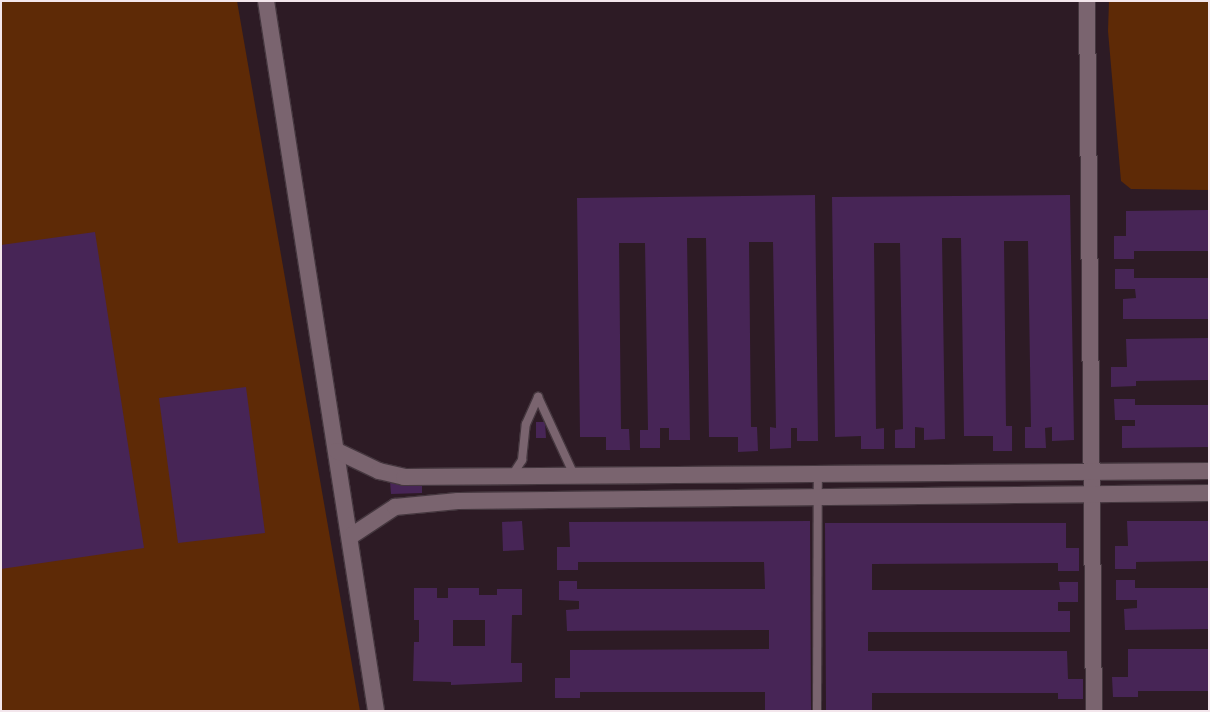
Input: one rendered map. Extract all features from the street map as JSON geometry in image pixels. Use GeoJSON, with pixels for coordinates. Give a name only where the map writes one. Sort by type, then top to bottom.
{"type":"FeatureCollection","features":[{"type":"Feature","properties":{"kind":"street"},"geometry":{"type":"LineString","coordinates":[[266,1],[351,536],[376,711]]}},
{"type":"Feature","properties":{"kind":"street"},"geometry":{"type":"LineString","coordinates":[[1087,1],[1094,711]]}},
{"type":"Feature","properties":{"kind":"street"},"geometry":{"type":"LineString","coordinates":[[337,451],[379,472],[404,477],[513,474],[1209,471]]}},
{"type":"Feature","properties":{"kind":"street"},"geometry":{"type":"LineString","coordinates":[[351,536],[395,508],[438,502],[1209,494]]}},
{"type":"Feature","properties":{"kind":"lane"},"geometry":{"type":"LineString","coordinates":[[513,474],[522,460],[526,424],[538,397],[563,457],[574,475]]}},
{"type":"Feature","properties":{"kind":"lane"},"geometry":{"type":"LineString","coordinates":[[818,474],[818,711]]}},
{"type":"Feature","properties":{"kind":"shaded area"},"geometry":{"type":"Polygon","coordinates":[[[1,1],[237,1],[360,711],[1,711],[1,1]]]}},
{"type":"Feature","properties":{"kind":"shaded area"},"geometry":{"type":"Polygon","coordinates":[[[1109,1],[1209,1],[1209,190],[1131,189],[1121,181],[1108,31],[1109,1]]]}},
{"type":"Feature","properties":{"kind":"building"},"geometry":{"type":"Polygon","coordinates":[[[815,195],[818,441],[797,441],[797,428],[791,428],[791,448],[770,449],[770,427],[776,428],[773,242],[749,242],[751,427],[757,427],[758,451],[738,452],[738,437],[709,437],[706,238],[687,238],[690,440],[669,440],[669,428],[660,428],[660,448],[640,448],[640,430],[648,430],[645,243],[619,243],[621,429],[629,429],[630,450],[606,450],[606,437],[580,437],[577,198],[815,195]]]}},
{"type":"Feature","properties":{"kind":"building"},"geometry":{"type":"Polygon","coordinates":[[[1070,195],[1074,440],[1052,441],[1052,427],[1045,428],[1046,448],[1025,448],[1025,427],[1031,427],[1028,241],[1004,241],[1006,426],[1012,426],[1012,451],[993,451],[993,436],[964,436],[961,238],[942,238],[945,439],[924,440],[924,428],[915,427],[915,448],[895,448],[895,430],[903,429],[900,243],[874,243],[876,429],[884,428],[884,449],[861,449],[861,436],[835,437],[832,197],[1070,195]]]}},
{"type":"Feature","properties":{"kind":"building"},"geometry":{"type":"Polygon","coordinates":[[[1209,210],[1209,251],[1134,251],[1134,259],[1114,259],[1114,236],[1126,236],[1126,211],[1209,210]]]}},
{"type":"Feature","properties":{"kind":"building"},"geometry":{"type":"Polygon","coordinates":[[[95,232],[144,548],[1,569],[1,245],[95,232]]]}},
{"type":"Feature","properties":{"kind":"building"},"geometry":{"type":"Polygon","coordinates":[[[1115,269],[1134,269],[1134,278],[1209,278],[1209,319],[1123,319],[1123,299],[1136,298],[1135,289],[1115,289],[1115,269]]]}},
{"type":"Feature","properties":{"kind":"building"},"geometry":{"type":"Polygon","coordinates":[[[1209,338],[1209,380],[1136,381],[1136,386],[1111,387],[1111,367],[1127,367],[1126,339],[1209,338]]]}},
{"type":"Feature","properties":{"kind":"building"},"geometry":{"type":"Polygon","coordinates":[[[246,387],[265,533],[178,543],[159,398],[246,387]]]}},
{"type":"Feature","properties":{"kind":"building"},"geometry":{"type":"Polygon","coordinates":[[[1114,399],[1135,399],[1135,405],[1209,405],[1209,447],[1122,448],[1122,426],[1135,426],[1135,420],[1115,420],[1114,399]]]}},
{"type":"Feature","properties":{"kind":"building"},"geometry":{"type":"Polygon","coordinates":[[[536,422],[545,422],[546,438],[536,438],[536,422]]]}},
{"type":"Feature","properties":{"kind":"building"},"geometry":{"type":"Polygon","coordinates":[[[390,481],[422,481],[422,493],[391,494],[390,481]]]}},
{"type":"Feature","properties":{"kind":"building"},"geometry":{"type":"Polygon","coordinates":[[[522,521],[524,550],[503,551],[502,522],[522,521]]]}},
{"type":"Feature","properties":{"kind":"building"},"geometry":{"type":"Polygon","coordinates":[[[810,521],[811,711],[765,711],[765,692],[580,692],[580,698],[555,698],[555,678],[570,678],[570,650],[769,649],[769,630],[567,631],[566,610],[579,609],[579,601],[559,600],[559,581],[577,581],[577,589],[765,589],[764,562],[578,562],[578,570],[557,570],[557,547],[570,547],[569,522],[810,521]]]}},
{"type":"Feature","properties":{"kind":"building"},"geometry":{"type":"Polygon","coordinates":[[[1127,521],[1209,521],[1209,561],[1136,562],[1136,569],[1115,569],[1115,546],[1128,546],[1127,521]]]}},
{"type":"Feature","properties":{"kind":"building"},"geometry":{"type":"Polygon","coordinates":[[[825,523],[1066,523],[1066,548],[1079,548],[1079,571],[1058,571],[1058,563],[872,564],[872,590],[1060,590],[1059,582],[1078,582],[1078,602],[1058,602],[1058,611],[1070,611],[1070,632],[868,632],[868,651],[1067,651],[1068,679],[1083,679],[1083,699],[1058,699],[1058,693],[872,693],[872,711],[826,711],[825,523]]]}},
{"type":"Feature","properties":{"kind":"building"},"geometry":{"type":"Polygon","coordinates":[[[1116,580],[1135,580],[1135,588],[1209,588],[1209,629],[1125,630],[1124,609],[1137,608],[1137,600],[1116,600],[1116,580]]]}},
{"type":"Feature","properties":{"kind":"building"},"geometry":{"type":"Polygon","coordinates":[[[414,588],[437,588],[437,598],[448,598],[448,588],[479,588],[479,595],[497,595],[497,589],[522,589],[522,615],[512,615],[511,663],[522,663],[522,682],[451,685],[451,682],[413,681],[414,642],[419,642],[419,620],[414,620],[414,588]],[[453,620],[453,646],[485,646],[485,620],[453,620]]]}},
{"type":"Feature","properties":{"kind":"building"},"geometry":{"type":"Polygon","coordinates":[[[1128,649],[1209,649],[1209,691],[1138,691],[1138,697],[1113,697],[1112,677],[1128,677],[1128,649]]]}}]}
